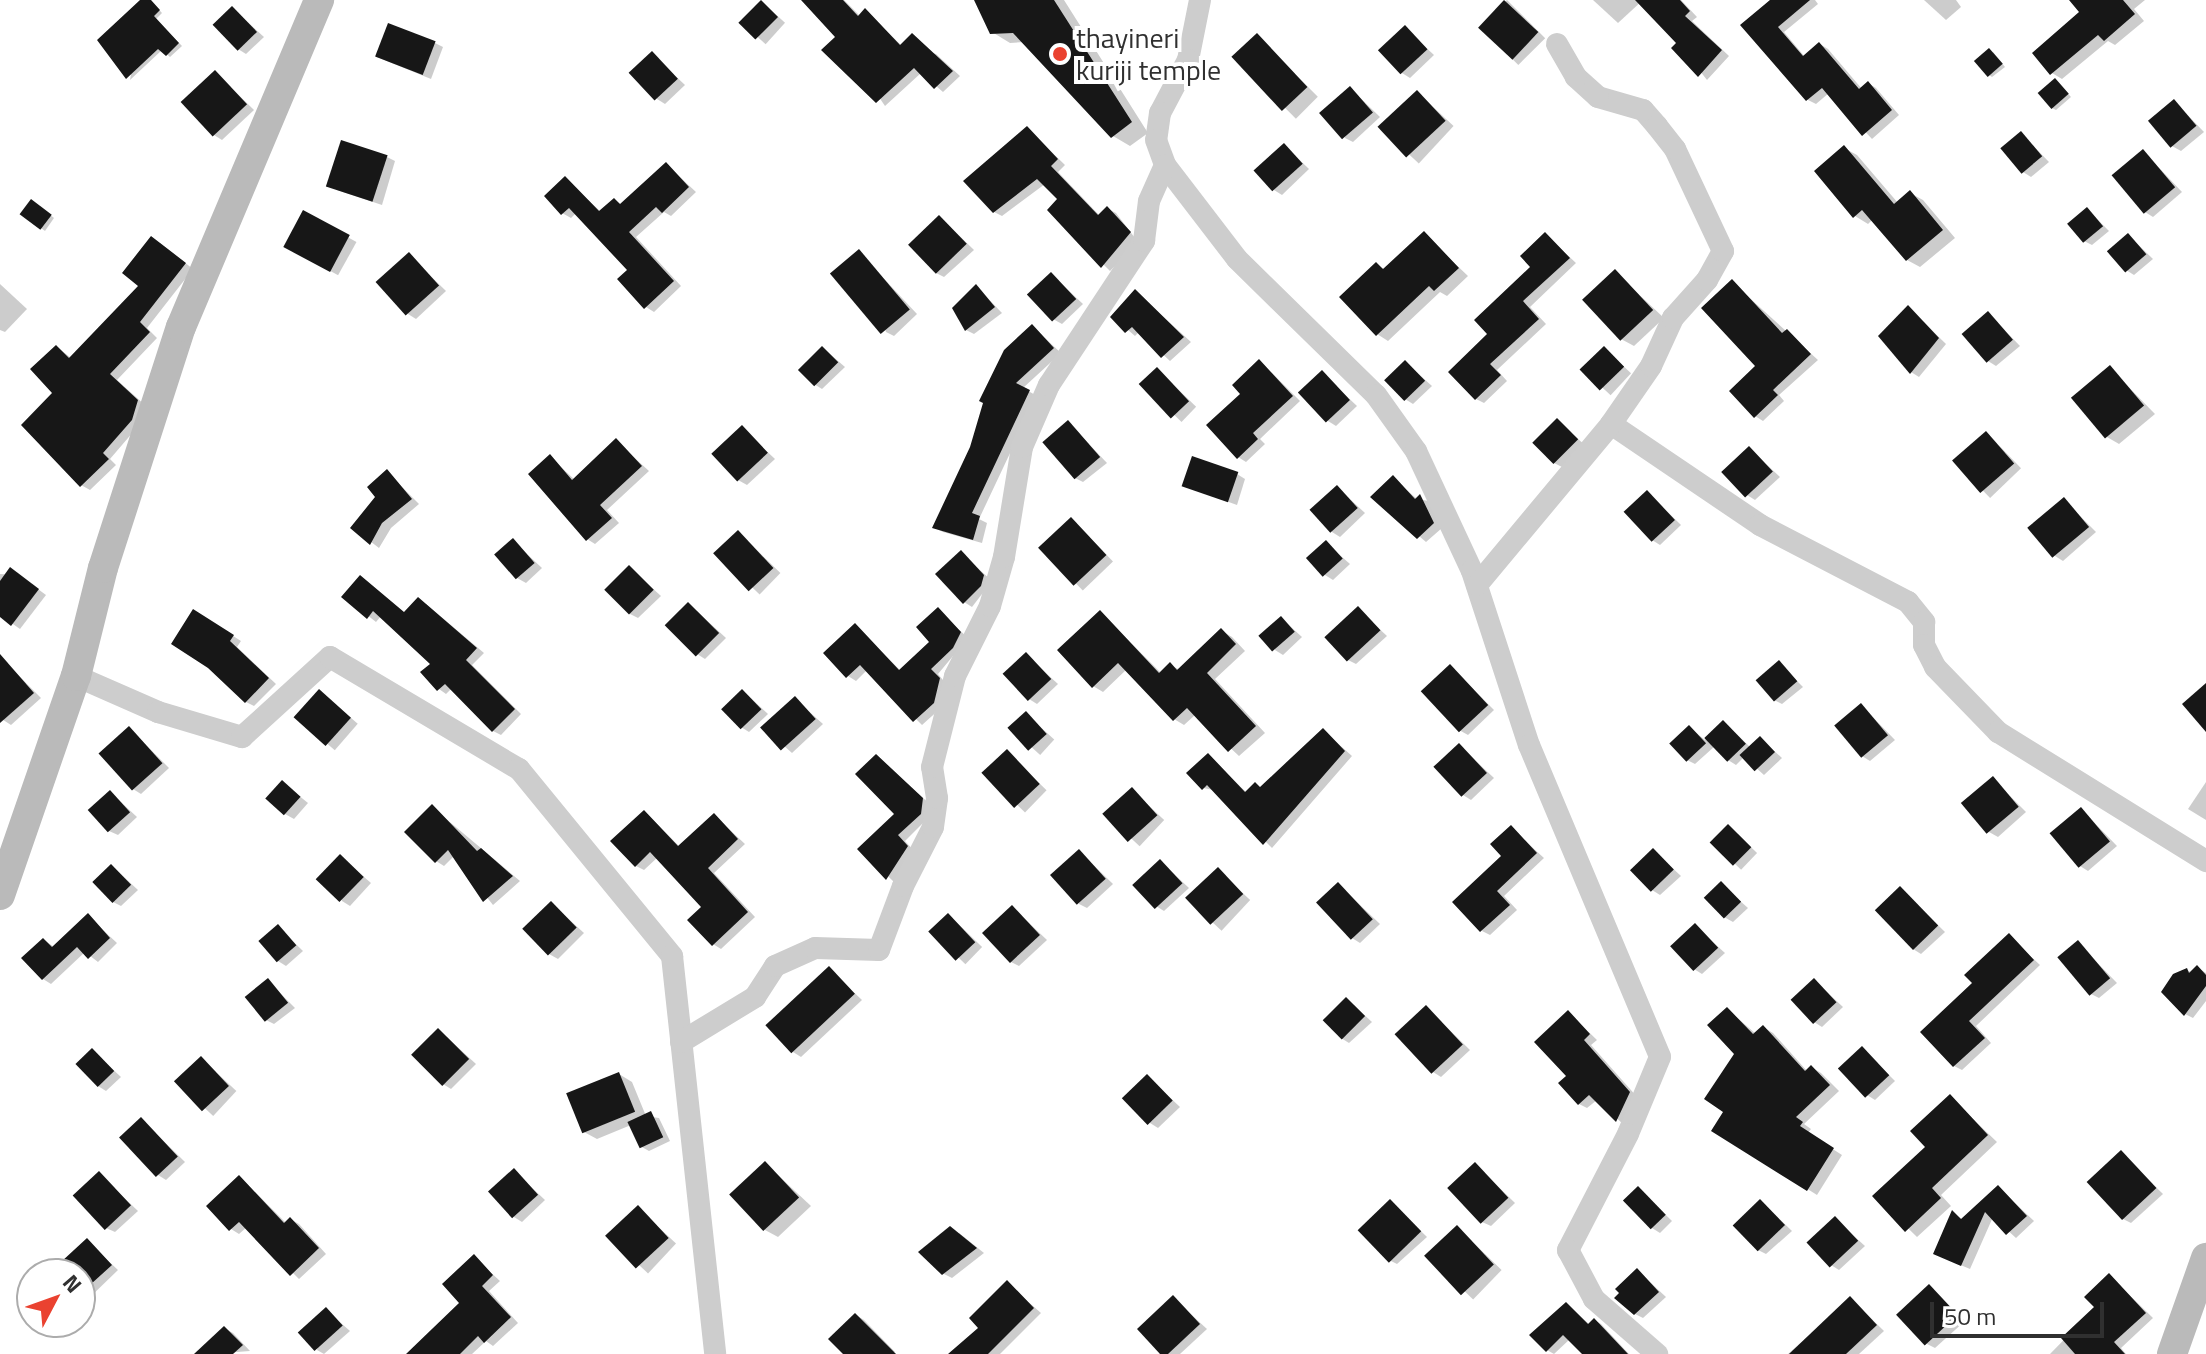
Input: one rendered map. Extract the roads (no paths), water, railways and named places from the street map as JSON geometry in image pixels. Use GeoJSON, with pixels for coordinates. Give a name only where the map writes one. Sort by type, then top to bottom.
{"type":"FeatureCollection","features":[{"type":"Feature","properties":{"kind":"main road"},"geometry":{"type":"LineString","coordinates":[[0,895],[76,676],[103,568],[181,327],[319,0]]}},
{"type":"Feature","properties":{"kind":"main road"},"geometry":{"type":"LineString","coordinates":[[2172,1354],[2206,1258]]}},
{"type":"Feature","properties":{"kind":"street"},"geometry":{"type":"LineString","coordinates":[[1200,0],[1188,60],[1160,113],[1156,140],[1165,165],[1237,259],[1376,395],[1416,451],[1477,585],[1529,745],[1660,1057],[1628,1134],[1568,1250],[1594,1299],[1657,1354]]}},
{"type":"Feature","properties":{"kind":"street"},"geometry":{"type":"LineString","coordinates":[[1477,585],[1611,424],[1651,366],[1673,318],[1707,280],[1723,251],[1675,149],[1657,126],[1643,110],[1598,97],[1576,77],[1557,44]]}},
{"type":"Feature","properties":{"kind":"street"},"geometry":{"type":"LineString","coordinates":[[681,1042],[755,997],[775,966],[815,948],[879,950],[903,886],[933,827],[937,798],[932,767],[955,676],[994,594],[1022,447],[1049,385],[1144,241],[1149,201],[1165,165]]}},
{"type":"Feature","properties":{"kind":"street"},"geometry":{"type":"LineString","coordinates":[[1611,424],[1760,525],[1908,602],[1924,622],[1924,645],[1935,667],[1998,732],[2206,861]]}},
{"type":"Feature","properties":{"kind":"street"},"geometry":{"type":"LineString","coordinates":[[76,676],[158,712],[242,737],[330,657],[519,769],[672,956],[715,1354]]}},
{"type":"Feature","properties":{"kind":"place","name":"thayineri kuriji temple"},"geometry":{"type":"Point","coordinates":[1060,54]}}]}
